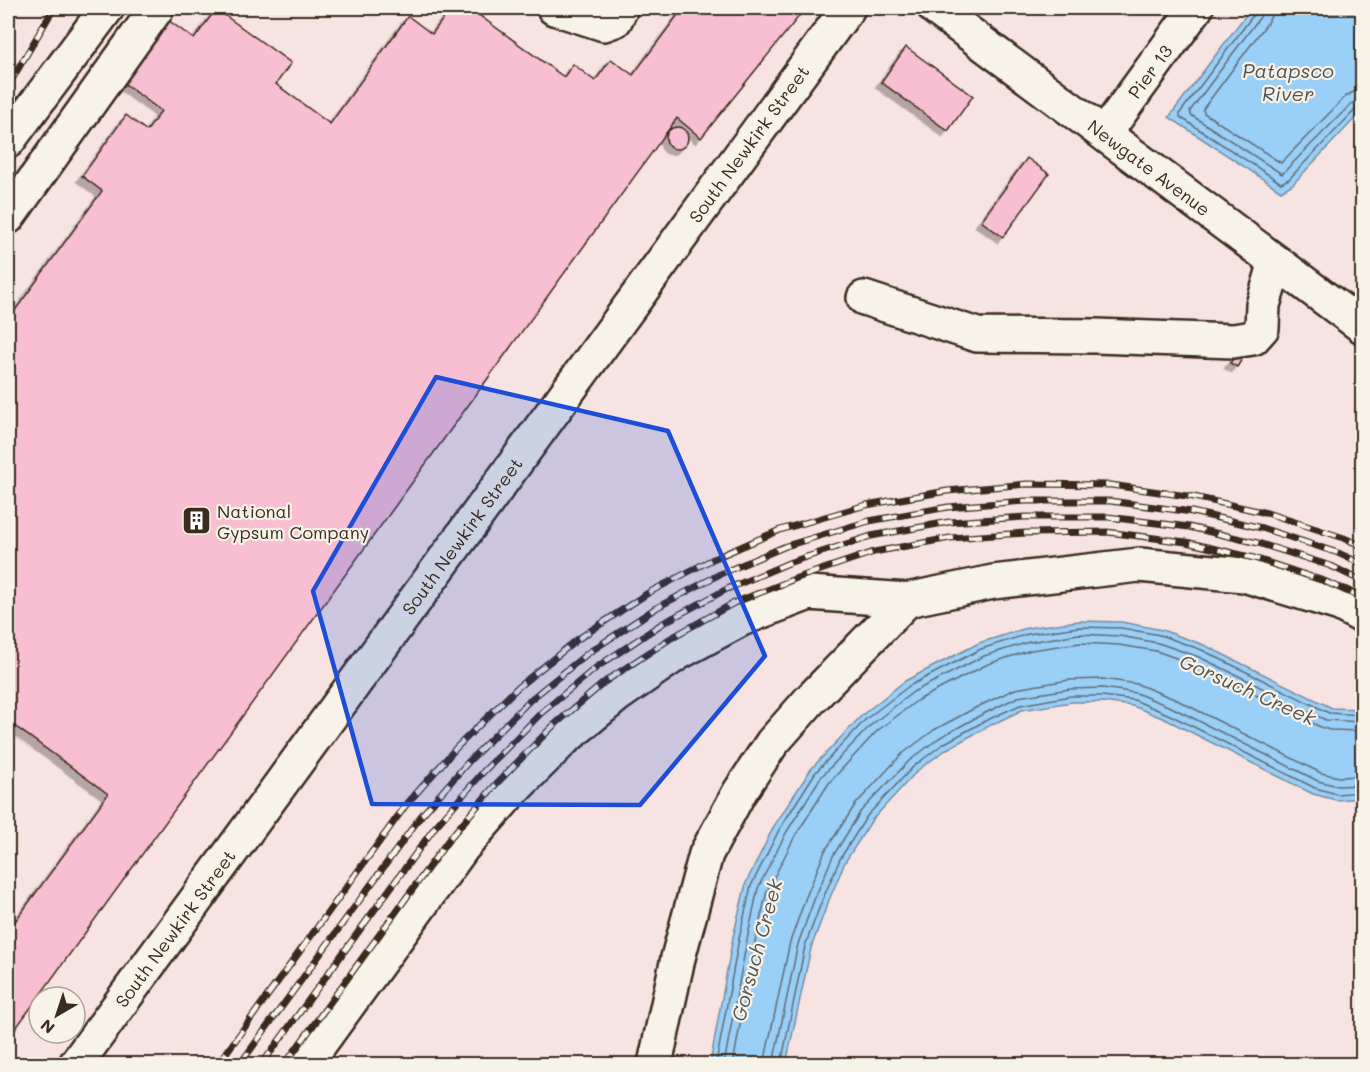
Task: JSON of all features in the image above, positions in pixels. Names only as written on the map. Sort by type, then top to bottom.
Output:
[{"type":"street","points":[[12,136],[107,8]]},
{"type":"street","points":[[8,217],[157,8]]},
{"type":"street","points":[[554,8],[604,24],[615,20],[621,8]]},
{"type":"street","name":"South Newkirk Street","points":[[76,1065],[848,8]]},
{"type":"street","name":"Newgate Avenue","points":[[935,8],[1362,326]]},
{"type":"street","name":"Pier 13","points":[[1104,134],[1196,8]]},
{"type":"street","points":[[864,298],[977,335],[1233,341],[1253,338],[1262,328],[1263,305],[1276,261]]},
{"type":"street","points":[[305,1065],[462,848],[510,793],[564,739],[616,696],[678,653],[741,619],[808,593],[907,600],[993,582],[1139,565],[1244,575],[1340,604],[1362,616]]},
{"type":"street","points":[[655,1065],[678,958],[706,854],[733,803],[772,743],[810,700],[907,600]]},
{"type":"highlighted area","points":[[436,377],[668,431],[765,656],[640,805],[372,804],[313,591]]},
{"type":"shaded area","points":[[8,8],[1251,8],[1169,116],[1293,184],[1362,111],[1362,1064],[8,1064]]},
{"type":"water","name":"Patapsco River","points":[[1251,8],[1362,8],[1362,111],[1293,184],[1281,191],[1169,117]]},
{"type":"water","name":"Gorsuch Creek","points":[[1079,621],[1122,622],[1162,630],[1204,645],[1332,708],[1362,709],[1362,798],[1336,800],[1313,794],[1167,720],[1133,706],[1102,702],[1072,702],[1022,710],[947,749],[918,770],[872,820],[845,862],[811,948],[786,1064],[710,1064],[733,937],[746,883],[774,826],[811,769],[862,715],[905,681],[979,643],[1027,628]]},
{"type":"building","name":"National Gypsum Company","points":[[451,8],[469,8],[564,77],[573,64],[595,81],[611,59],[633,75],[683,8],[801,8],[804,10],[701,138],[677,118],[47,985],[27,985],[27,1013],[8,1039],[8,931],[108,794],[8,721],[8,320],[102,191],[82,176],[126,115],[147,131],[161,111],[122,82],[168,20],[194,39],[216,9],[291,63],[276,84],[330,124],[408,16],[432,34]]},
{"type":"building","points":[[906,47],[973,96],[948,131],[881,82]]},
{"type":"building","points":[[677,127],[687,134],[688,138],[681,148],[677,149],[667,142],[666,138],[673,128]]},
{"type":"building","points":[[1027,158],[1049,174],[1003,237],[981,221]]},
{"type":"building","points":[[1238,352],[1244,356],[1237,367],[1230,363]]},
{"type":"railway","points":[[8,86],[54,8]]},
{"type":"railway","points":[[218,1064],[406,805],[456,748],[518,687],[578,639],[648,593],[713,559],[780,530],[866,505],[947,491],[1027,484],[1111,485],[1194,497],[1267,513],[1362,546]]},
{"type":"railway","points":[[240,1064],[421,816],[470,760],[530,700],[588,653],[656,608],[720,574],[786,546],[869,521],[948,507],[1026,501],[1110,501],[1192,512],[1262,528],[1338,553],[1362,564]]},
{"type":"railway","points":[[262,1064],[435,827],[484,771],[541,713],[597,667],[663,623],[727,589],[791,562],[871,536],[949,522],[1026,517],[1108,517],[1189,527],[1258,543],[1331,566],[1362,581]]},
{"type":"railway","points":[[285,1064],[450,838],[497,783],[553,726],[606,681],[671,638],[734,603],[797,578],[874,552],[950,538],[1026,533],[1107,532],[1186,542],[1254,558],[1324,581],[1362,598]]},
{"type":"place","name":"National Gypsum Company","points":[[196,521]]}]
